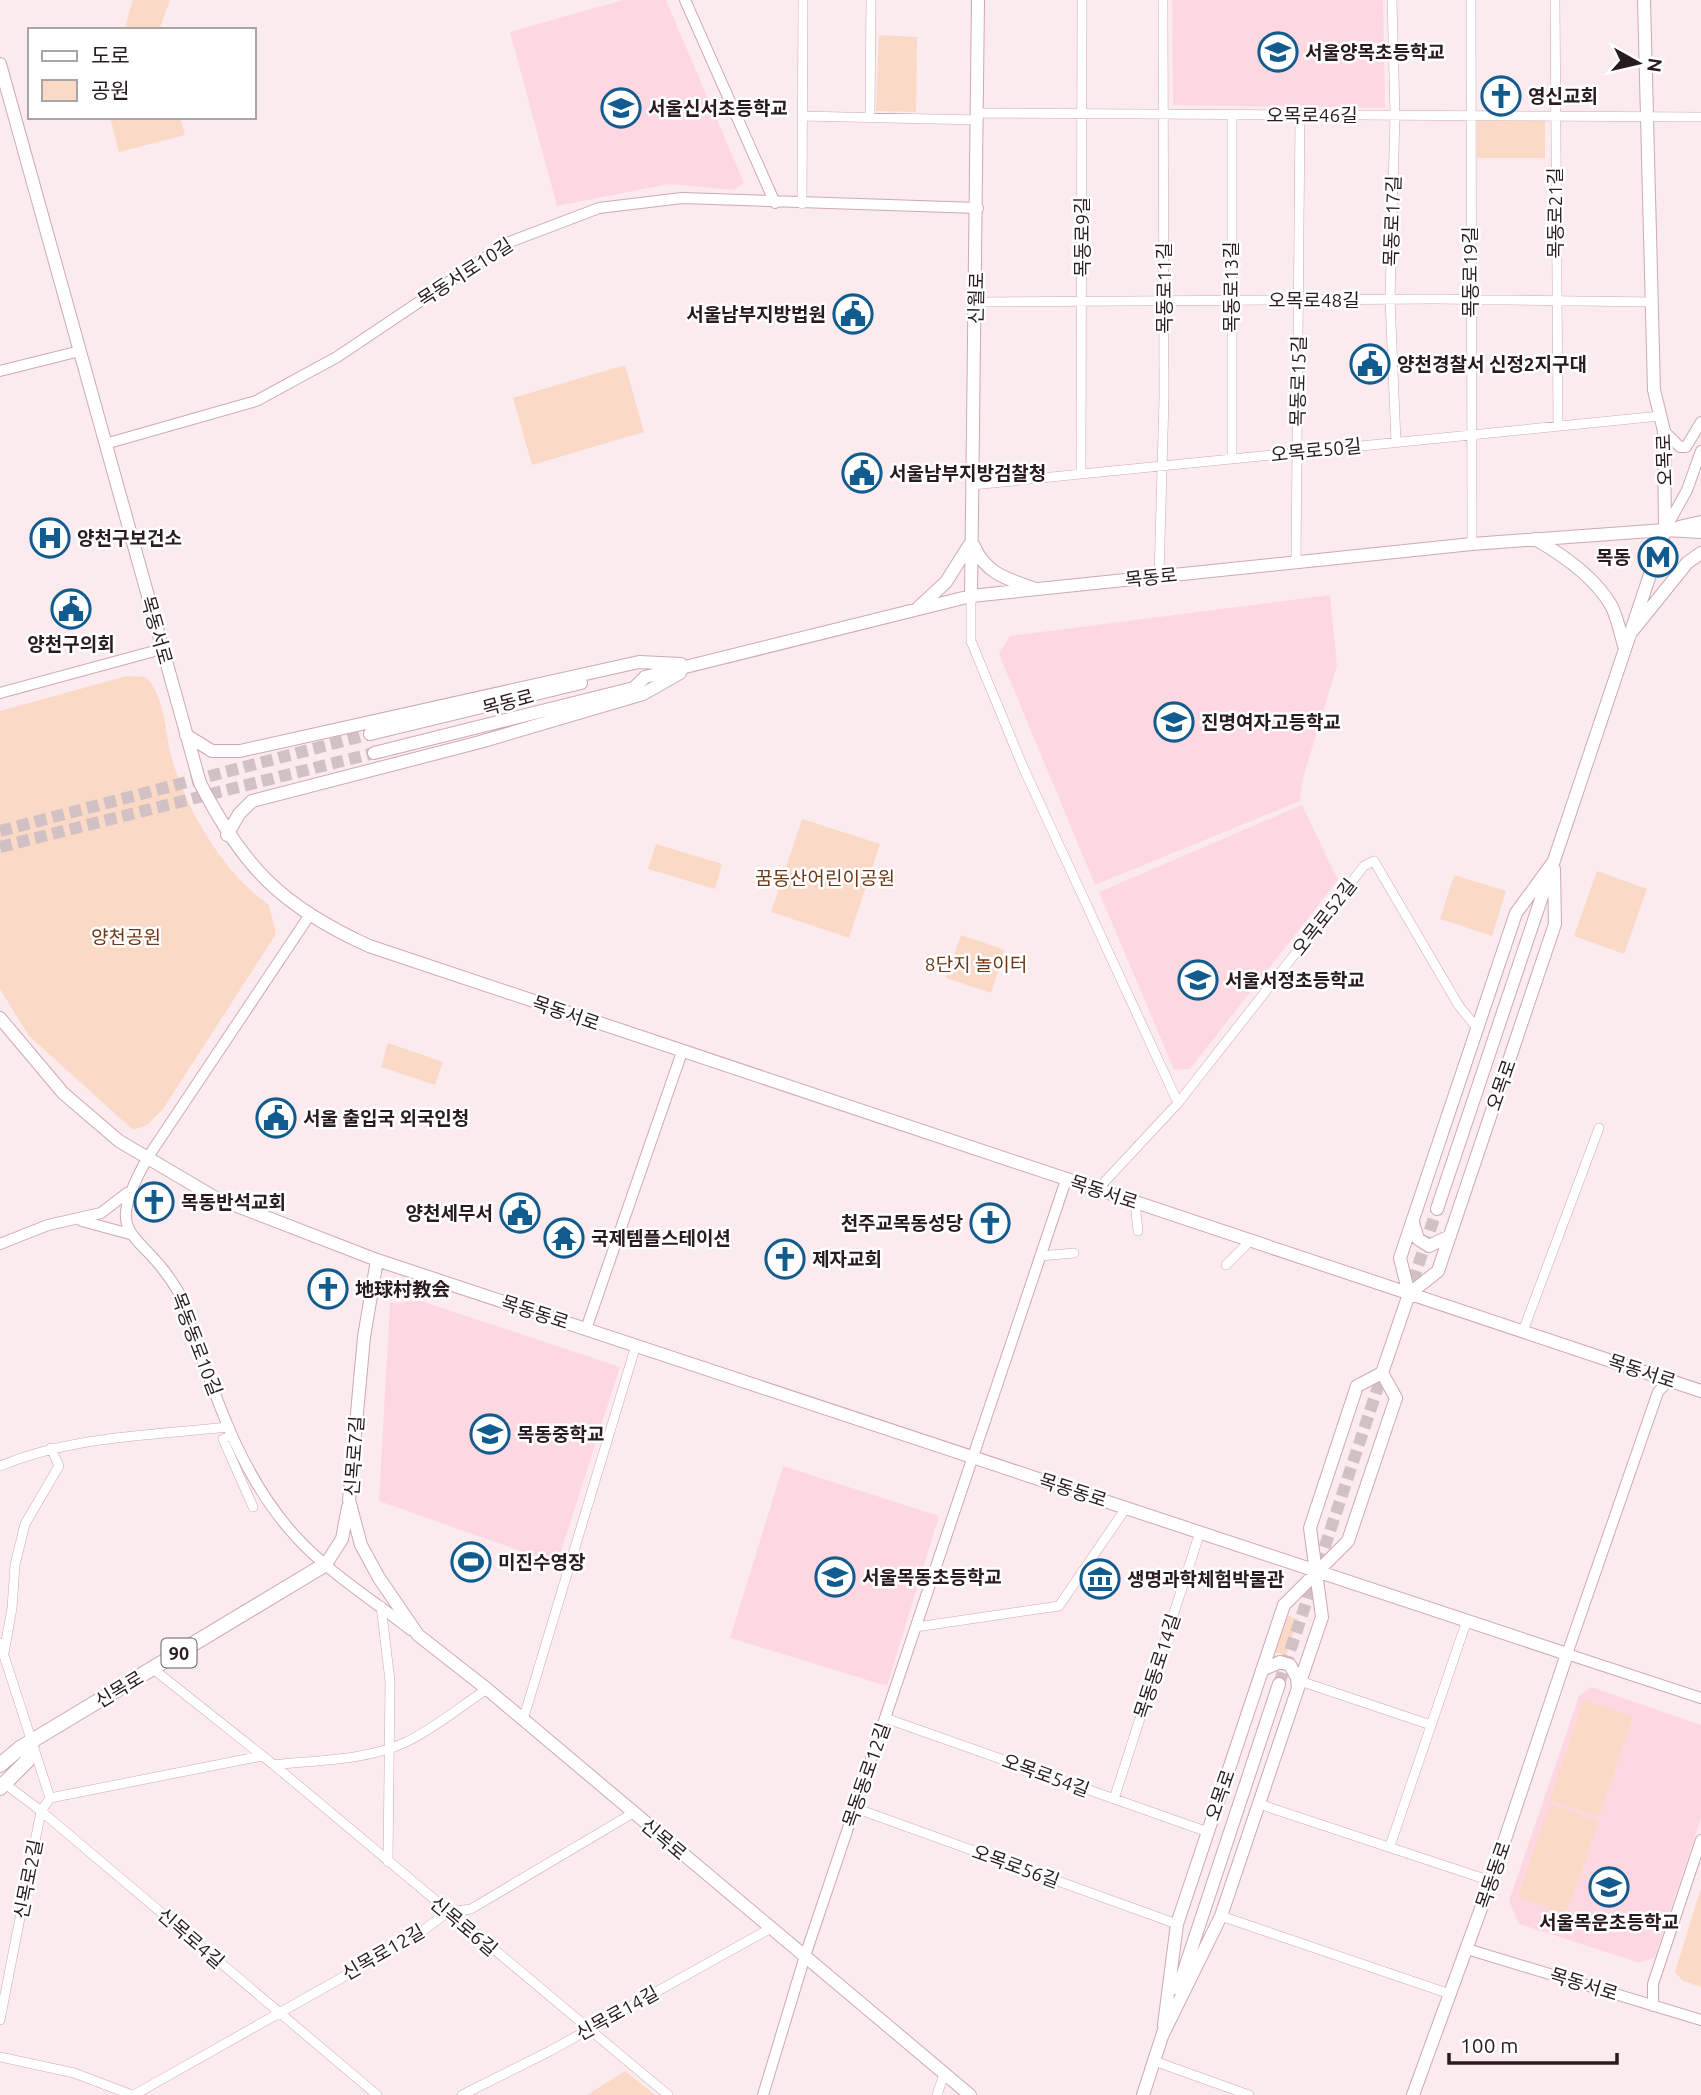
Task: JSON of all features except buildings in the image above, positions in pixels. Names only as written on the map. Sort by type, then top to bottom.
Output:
[{"type":"main road","name":"신월로","points":[[971,596],[978,208],[978,0]]},
{"type":"main road","name":"오목로","points":[[1437,1209],[1665,530],[1664,431],[1654,390],[1644,0]]},
{"type":"main road","name":"목동서로","points":[[0,64],[200,783],[227,835],[263,878],[309,916],[369,946],[1701,1391]]},
{"type":"main road","name":"목동로","points":[[1665,530],[1701,522]]},
{"type":"main road","name":"목동로","points":[[374,752],[634,688],[646,677],[971,596],[1472,544],[1665,530],[1701,532]]},
{"type":"main road","points":[[1534,539],[1557,552],[1598,590],[1612,607],[1625,649]]},
{"type":"main road","points":[[915,611],[946,582],[972,541],[986,567],[1007,579],[1037,589]]},
{"type":"main road","points":[[1631,633],[1651,612],[1687,563],[1701,553]]},
{"type":"main road","points":[[186,735],[212,751],[240,751],[639,662],[696,664]]},
{"type":"main road","points":[[227,835],[239,814],[252,801],[480,742],[643,694],[696,664]]},
{"type":"main road","name":"목동로","points":[[370,734],[629,671],[646,677]]},
{"type":"main road","name":"오목로","points":[[1554,861],[1555,923],[1450,1237],[1438,1271],[1409,1294],[1400,1258],[1413,1219],[1516,913],[1554,861]]},
{"type":"main road","name":"목동동로","points":[[0,1018],[63,1093],[119,1142],[214,1197],[377,1260],[1567,1654],[1491,1881],[1413,2095]]},
{"type":"main road","points":[[1413,1219],[1414,1231],[1422,1242],[1437,1244],[1450,1237]]},
{"type":"main road","name":"신목로7길","points":[[377,1260],[365,1337],[349,1500],[361,1545],[379,1578],[418,1635]]},
{"type":"main road","points":[[1382,1373],[1409,1294]]},
{"type":"main road","name":"오목로","points":[[1162,2036],[1177,1924],[1284,1605],[1317,1570],[1348,1541],[1396,1398],[1382,1373],[1357,1385],[1310,1528],[1317,1570],[1322,1617],[1221,1916],[1162,2036]]},
{"type":"main road","points":[[326,1564],[342,1539],[349,1500]]},
{"type":"main road","name":"신목로","points":[[0,1765],[20,1748],[326,1564]]},
{"type":"main road","name":"신목로","points":[[418,1635],[487,1689],[970,2095]]},
{"type":"main road","points":[[1262,1670],[1280,1662],[1290,1665],[1299,1685]]},
{"type":"main road","name":"오목로","points":[[1143,2095],[1279,1684]]},
{"type":"main road","name":"신목로","points":[[2,1785],[27,1761],[32,1743]]},
{"type":"street","points":[[685,0],[775,203]]},
{"type":"street","points":[[802,204],[803,0]]},
{"type":"street","points":[[870,116],[872,0]]},
{"type":"street","name":"목동로9길","points":[[1081,474],[1082,0]]},
{"type":"street","name":"목동로11길","points":[[1159,576],[1163,466],[1163,0]]},
{"type":"street","name":"목동로17길","points":[[1392,0],[1395,115],[1390,299],[1396,442]]},
{"type":"street","name":"목동로19길","points":[[1471,0],[1472,544]]},
{"type":"street","name":"목동로21길","points":[[1555,0],[1558,426]]},
{"type":"street","name":"오목로46길","points":[[802,116],[1082,114],[1701,117]]},
{"type":"street","name":"목동로13길","points":[[1232,115],[1232,458]]},
{"type":"street","name":"목동로15길","points":[[1296,562],[1300,115]]},
{"type":"street","name":"목동서로10길","points":[[105,444],[256,401],[337,357],[507,243],[599,208],[682,198],[978,208]]},
{"type":"street","name":"오목로48길","points":[[976,302],[1390,299],[1652,302]]},
{"type":"street","points":[[0,371],[79,351]]},
{"type":"street","name":"오목로50길","points":[[972,485],[1660,416]]},
{"type":"street","points":[[1664,431],[1680,447],[1686,446],[1701,422]]},
{"type":"street","points":[[1665,530],[1686,490],[1701,451]]},
{"type":"street","points":[[971,596],[971,641],[1023,767],[1178,1103]]},
{"type":"street","points":[[0,693],[162,649]]},
{"type":"street","name":"오목로52길","points":[[1097,1190],[1178,1103],[1364,866],[1374,862],[1458,1006],[1477,1028]]},
{"type":"street","points":[[130,1234],[123,1216],[127,1194],[148,1157],[309,916]]},
{"type":"street","points":[[586,1329],[682,1052]]},
{"type":"street","points":[[1523,1331],[1599,1129]]},
{"type":"street","name":"목동동로12길","points":[[763,2095],[805,1956],[1066,1180]]},
{"type":"street","points":[[0,1244],[48,1225],[80,1220],[101,1213],[127,1194]]},
{"type":"street","points":[[1135,1203],[1138,1231]]},
{"type":"street","points":[[80,1220],[130,1234]]},
{"type":"street","name":"목동동로10길","points":[[130,1234],[167,1272],[179,1293],[230,1431],[266,1500],[297,1538],[326,1564]]},
{"type":"street","points":[[1226,1265],[1250,1241]]},
{"type":"street","points":[[1040,1256],[1074,1253]]},
{"type":"street","points":[[523,1720],[636,1345]]},
{"type":"street","points":[[1567,1654],[1658,1392],[1669,1380]]},
{"type":"street","points":[[0,1466],[51,1448],[230,1431]]},
{"type":"street","points":[[230,1431],[223,1438],[242,1492],[253,1507]]},
{"type":"street","points":[[4,1654],[12,1608],[15,1565],[25,1524],[59,1466],[51,1448]]},
{"type":"street","name":"목동동로","points":[[916,1627],[1059,1606],[1126,1508]]},
{"type":"street","name":"목동동로14길","points":[[1114,1799],[1200,1532]]},
{"type":"street","name":"신목로","points":[[326,1564],[418,1635]]},
{"type":"street","points":[[381,1606],[390,1681],[388,1861]]},
{"type":"street","points":[[1390,1846],[1467,1620]]},
{"type":"street","points":[[0,1643],[50,1798],[262,1756]]},
{"type":"street","name":"목동동로","points":[[1567,1654],[1701,1698]]},
{"type":"street","name":"신목로6길","points":[[152,1668],[274,1765],[668,2095]]},
{"type":"street","points":[[1299,1685],[1431,1725]]},
{"type":"street","points":[[274,1765],[369,1754],[391,1748],[407,1741],[487,1689]]},
{"type":"street","name":"오목로54길","points":[[885,1718],[1208,1832]]},
{"type":"street","name":"신목로4길","points":[[2,1785],[41,1811],[377,2095]]},
{"type":"street","name":"신목로2길","points":[[0,2020],[41,1811],[50,1798]]},
{"type":"street","name":"오목로","points":[[1259,1804],[1491,1881]]},
{"type":"street","name":"오목로56길","points":[[855,1808],[1177,1924]]},
{"type":"street","name":"신목로12길","points":[[133,2095],[414,1937],[448,1912],[471,1909],[633,1813]]},
{"type":"street","points":[[1653,2006],[1653,1984],[1701,1840]]},
{"type":"street","points":[[1221,1916],[1450,1994]]},
{"type":"street","name":"신목로14길","points":[[462,2095],[771,1928]]},
{"type":"street","name":"목동서로","points":[[1467,1949],[1701,2020]]},
{"type":"street","points":[[0,2057],[74,2073],[133,2095]]},
{"type":"street","points":[[1154,2061],[1249,2095]]},
{"type":"street","points":[[937,2095],[944,2074]]},
{"type":"shaded area","name":"서울신서초등학교","points":[[623,0],[666,0],[744,183],[734,190],[669,184],[557,206],[510,32]]},
{"type":"shaded area","name":"서울양목초등학교","points":[[1172,0],[1383,0],[1385,108],[1173,105]]},
{"type":"shaded area","name":"진명여자고등학교","points":[[1330,595],[1337,666],[1303,778],[1300,801],[1095,885],[999,654],[1010,636]]},
{"type":"shaded area","name":"서울서정초등학교","points":[[1302,805],[1338,880],[1190,1069],[1174,1070],[1099,892]]},
{"type":"shaded area","name":"목동중학교","points":[[421,1301],[620,1367],[557,1564],[379,1501],[390,1303]]},
{"type":"shaded area","name":"서울목동초등학교","points":[[783,1466],[939,1516],[887,1686],[730,1638]]},
{"type":"shaded area","points":[[1591,1687],[1701,1725],[1701,1818],[1655,1957],[1640,1963],[1519,1924],[1509,1901],[1579,1696]]},
{"type":"green space","points":[[133,0],[170,0],[160,28],[125,28]]},
{"type":"green space","points":[[879,35],[917,37],[916,112],[876,111]]},
{"type":"green space","points":[[111,119],[181,119],[185,135],[119,152]]},
{"type":"green space","points":[[1477,121],[1545,121],[1545,158],[1477,158]]},
{"type":"green space","points":[[625,365],[644,432],[532,465],[513,398]]},
{"type":"green space","name":"양천공원","points":[[127,676],[146,677],[153,686],[161,705],[172,759],[187,800],[222,859],[269,905],[276,934],[163,1109],[147,1125],[133,1130],[29,1036],[0,989],[0,711]]},
{"type":"green space","name":"꿈동산어린이공원","points":[[802,819],[880,844],[849,938],[771,912]]},
{"type":"green space","points":[[656,844],[722,864],[715,889],[648,869]]},
{"type":"green space","points":[[1597,871],[1647,889],[1624,954],[1574,936]]},
{"type":"green space","points":[[1454,875],[1506,891],[1492,936],[1440,919]]},
{"type":"green space","name":"8단지 놀이터","points":[[961,935],[1005,950],[991,993],[946,978]]},
{"type":"green space","points":[[388,1043],[443,1062],[435,1085],[381,1067]]},
{"type":"green space","points":[[1283,1614],[1298,1619],[1286,1655],[1274,1652]]},
{"type":"green space","points":[[1583,1700],[1633,1717],[1599,1817],[1550,1800]]},
{"type":"green space","points":[[1550,1804],[1599,1821],[1566,1914],[1518,1897]]},
{"type":"green space","points":[[1701,1888],[1701,1987],[1683,1981],[1675,1972]]},
{"type":"green space","points":[[625,2071],[655,2095],[587,2095]]},
{"type":"tunnel","points":[[0,831],[370,734]]},
{"type":"tunnel","points":[[0,847],[374,753]]},
{"type":"tunnel","points":[[1407,1299],[1437,1209]]},
{"type":"tunnel","points":[[1279,1684],[1385,1366]]},
{"type":"place","name":"서울양목초등학교","points":[[1278,52]]},
{"type":"place","name":"영신교회","points":[[1501,96]]},
{"type":"place","name":"서울신서초등학교","points":[[621,108]]},
{"type":"place","name":"서울남부지방법원","points":[[853,314]]},
{"type":"place","name":"양천경찰서 신정2지구대","points":[[1370,364]]},
{"type":"place","name":"서울남부지방검찰청","points":[[862,473]]},
{"type":"place","name":"양천구보건소","points":[[50,538]]},
{"type":"place","name":"목동","points":[[1658,557]]},
{"type":"place","name":"양천구의회","points":[[71,609]]},
{"type":"place","name":"진명여자고등학교","points":[[1174,722]]},
{"type":"place","name":"서울서정초등학교","points":[[1198,980]]},
{"type":"place","name":"서울 출입국 외국인청","points":[[276,1118]]},
{"type":"place","name":"목동반석교회","points":[[154,1202]]},
{"type":"place","name":"양천세무서","points":[[520,1213]]},
{"type":"place","name":"천주교목동성당","points":[[990,1223]]},
{"type":"place","name":"국제템플스테이션","points":[[564,1238]]},
{"type":"place","name":"제자교회","points":[[785,1259]]},
{"type":"place","name":"地球村教会","points":[[328,1289]]},
{"type":"place","name":"목동중학교","points":[[490,1434]]},
{"type":"place","name":"미진수영장","points":[[471,1562]]},
{"type":"place","name":"서울목동초등학교","points":[[835,1577]]},
{"type":"place","name":"생명과학체험박물관","points":[[1100,1579]]},
{"type":"place","name":"서울목운초등학교","points":[[1609,1887]]}]
